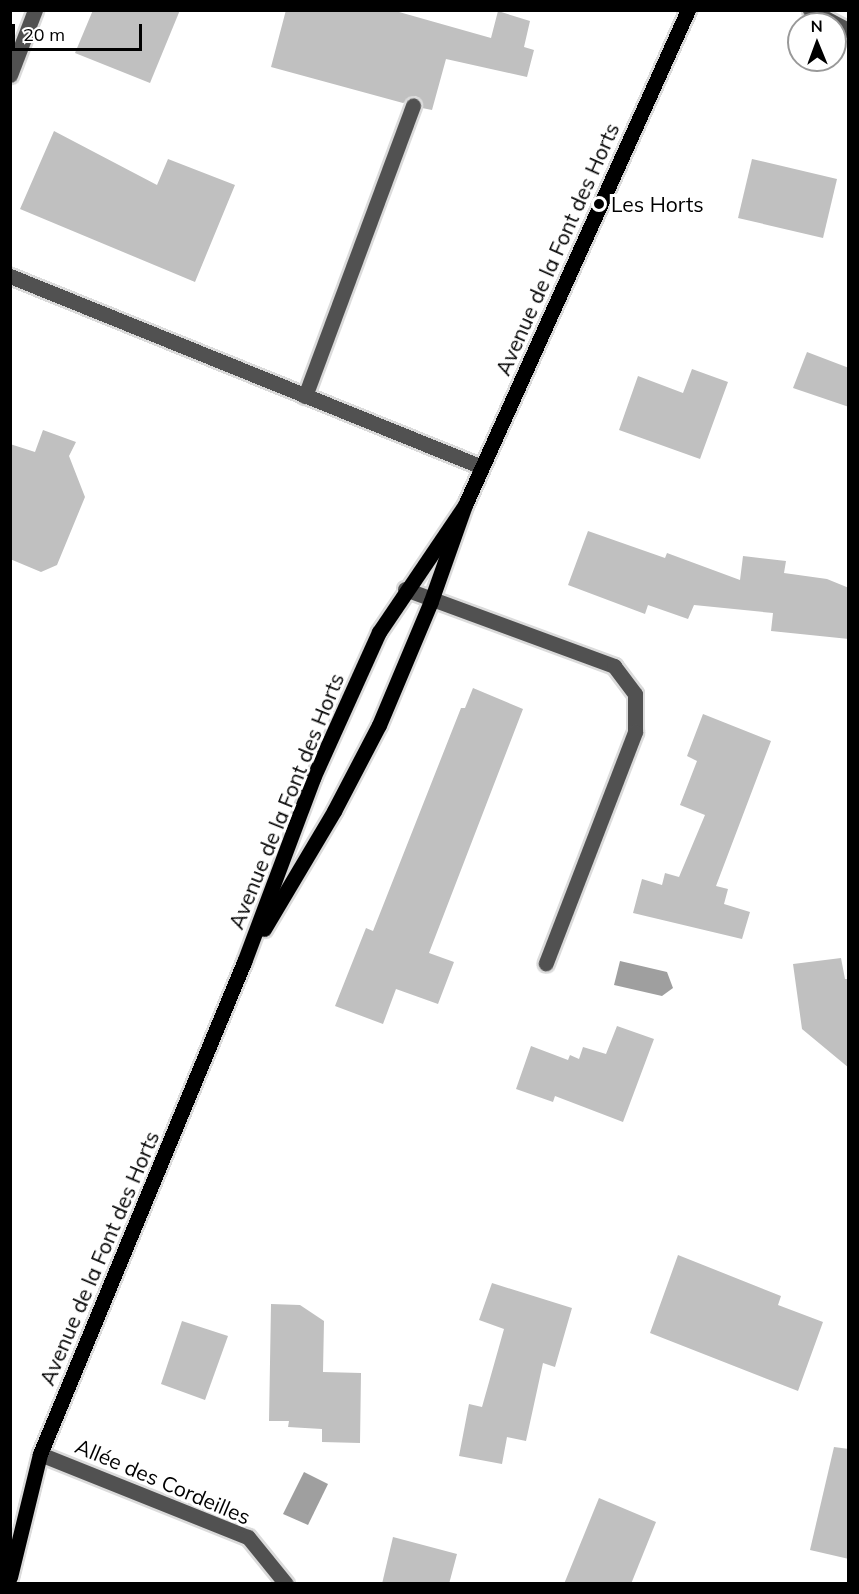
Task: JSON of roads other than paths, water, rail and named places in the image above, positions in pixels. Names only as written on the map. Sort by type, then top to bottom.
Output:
[{"type":"main road","name":"Avenue de la Font des Horts","points":[[244,962],[334,811],[379,725],[431,601],[465,505],[688,10]]},
{"type":"main road","name":"Avenue de la Font des Horts","points":[[10,1577],[40,1454],[244,962],[317,768],[379,632],[405,589],[465,505]]},
{"type":"street","points":[[10,75],[35,10]]},
{"type":"street","points":[[810,10],[849,30]]},
{"type":"street","points":[[305,396],[413,105]]},
{"type":"street","points":[[10,276],[482,467]]},
{"type":"street","points":[[405,589],[431,601],[614,666],[634,694],[635,732],[546,963]]},
{"type":"street","name":"Allée des Cordeilles","points":[[40,1454],[248,1537],[286,1584]]},
{"type":"place","name":"Les Horts","points":[[599,204]]}]
